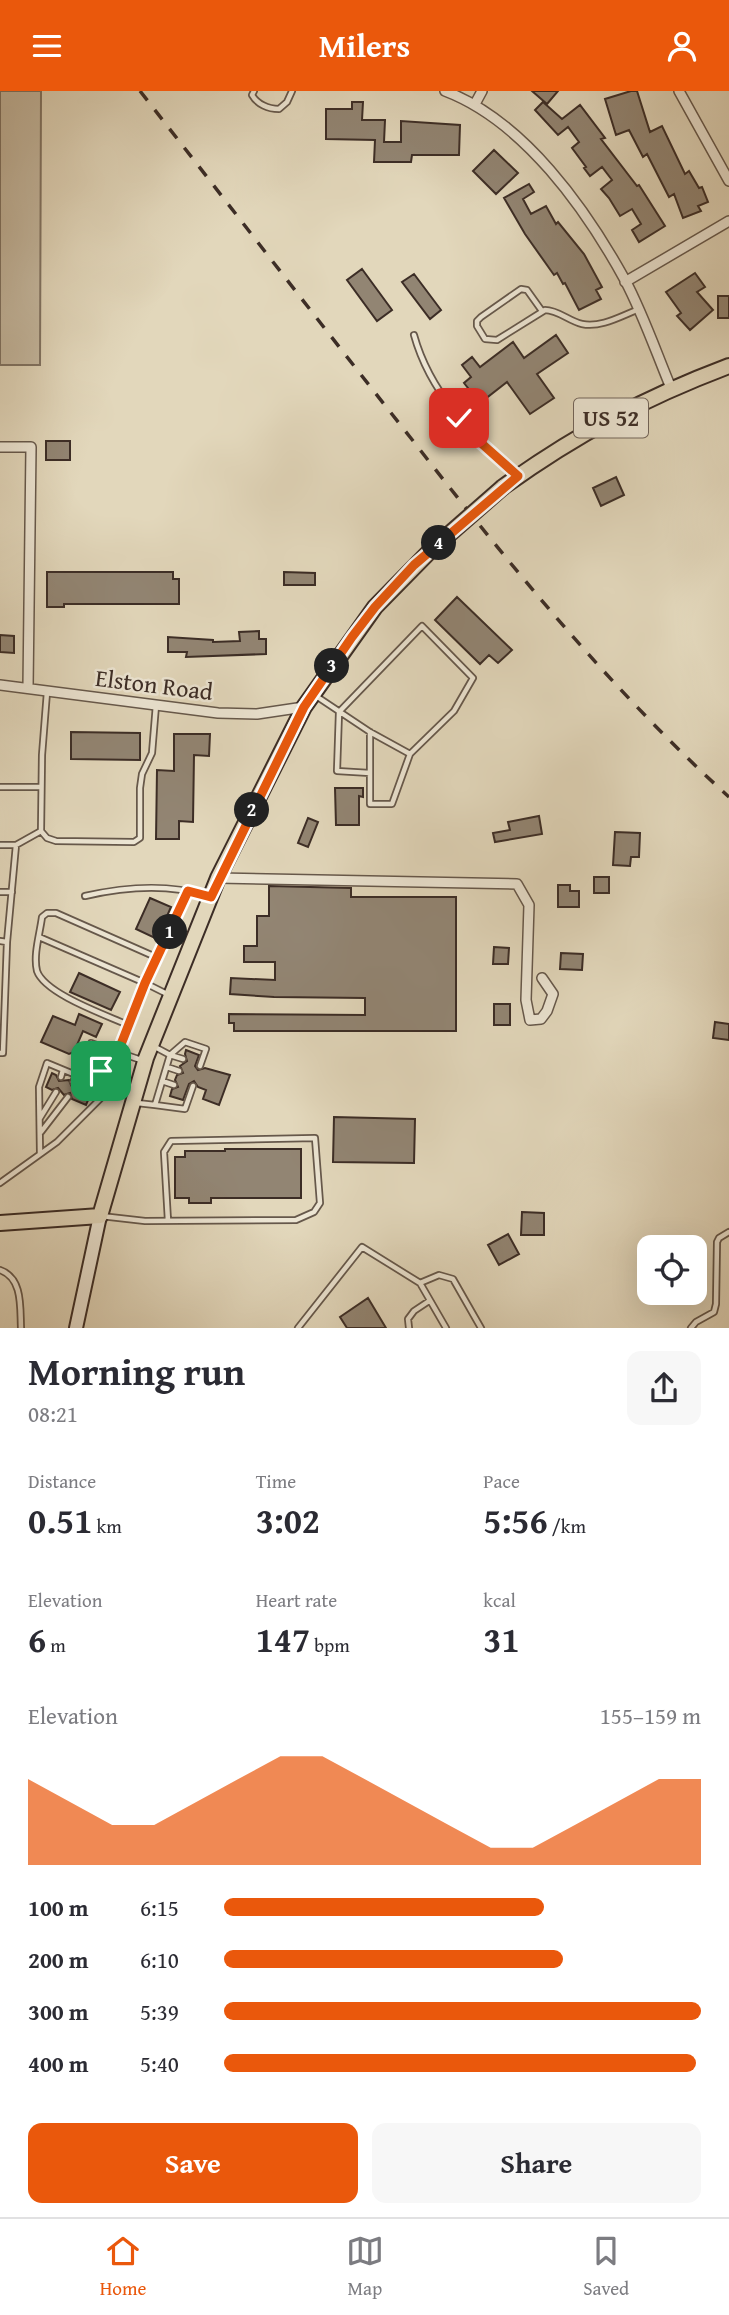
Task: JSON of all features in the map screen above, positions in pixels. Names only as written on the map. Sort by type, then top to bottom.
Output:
[{"type":"main road","name":"US 52","points":[[100,1216],[145,1062],[218,878],[304,707],[375,607],[430,551],[518,476],[587,431],[671,388],[729,366]]},
{"type":"main road","points":[[0,1223],[100,1216]]},
{"type":"street","points":[[445,91],[475,104],[509,129],[536,154],[592,226],[625,282],[671,388]]},
{"type":"street","points":[[475,104],[482,91]]},
{"type":"street","points":[[679,91],[729,181]]},
{"type":"street","points":[[625,282],[729,221]]},
{"type":"street","points":[[0,447],[31,447],[28,688]]},
{"type":"street","name":"Elston Road","points":[[0,685],[234,713],[257,714],[304,707]]},
{"type":"street","points":[[218,878],[517,884],[529,905],[526,1000],[530,1020],[541,1019],[553,994],[542,978]]},
{"type":"street","points":[[76,1328],[100,1216]]},
{"type":"lane","points":[[254,91],[252,95],[256,101],[272,109],[279,109],[287,102],[292,91]]},
{"type":"lane","points":[[542,311],[527,290],[521,289],[481,317],[477,326],[485,339],[497,340],[542,311],[552,310],[582,324],[596,325],[638,309]]},
{"type":"lane","points":[[414,335],[426,371],[459,418],[481,443],[518,476]]},
{"type":"lane","points":[[370,732],[370,773],[370,804],[392,804],[410,754],[454,711],[473,678],[422,626],[339,712],[337,771],[370,773]]},
{"type":"lane","points":[[47,691],[41,831],[47,838],[56,841],[134,842],[140,838],[140,788],[142,774],[152,753],[156,705]]},
{"type":"lane","points":[[313,694],[370,732],[410,754]]},
{"type":"lane","points":[[0,787],[41,787]]},
{"type":"lane","points":[[0,845],[16,845],[41,831]]},
{"type":"lane","points":[[0,1053],[4,1053],[7,941],[16,845]]},
{"type":"lane","points":[[85,896],[133,888],[161,887],[211,897]]},
{"type":"lane","points":[[0,1183],[57,1142],[100,1099],[145,983],[188,891]]},
{"type":"lane","points":[[0,892],[12,892]]},
{"type":"lane","points":[[128,1025],[43,983],[37,970],[42,917],[47,913],[56,913],[158,957]]},
{"type":"lane","points":[[39,937],[170,995]]},
{"type":"lane","points":[[0,941],[7,941]]},
{"type":"lane","points":[[155,1105],[170,1055],[185,1042],[206,1049],[199,1065]]},
{"type":"lane","points":[[73,1082],[79,1076],[91,1043],[145,1062]]},
{"type":"lane","points":[[151,1045],[183,1059]]},
{"type":"lane","points":[[40,1154],[39,1087],[47,1063],[79,1076]]},
{"type":"lane","points":[[167,1067],[179,1071]]},
{"type":"lane","points":[[61,1077],[64,1070]]},
{"type":"lane","points":[[101,1071],[109,1075]]},
{"type":"lane","points":[[162,1081],[174,1085]]},
{"type":"lane","points":[[95,1083],[104,1087]]},
{"type":"lane","points":[[132,1103],[185,1109],[191,1089]]},
{"type":"lane","points":[[40,1118],[56,1091]]},
{"type":"lane","points":[[40,1134],[68,1097]]},
{"type":"lane","points":[[100,1216],[145,1221],[168,1221],[296,1220],[314,1212],[320,1203],[315,1138],[172,1141],[164,1152],[168,1221]]},
{"type":"lane","points":[[691,1328],[714,1312],[717,1242],[729,1232]]},
{"type":"lane","points":[[298,1328],[362,1247],[420,1283],[446,1328]]},
{"type":"lane","points":[[0,1270],[9,1273],[19,1289],[21,1328]]},
{"type":"lane","points":[[420,1283],[439,1275],[453,1279],[481,1328]]},
{"type":"lane","points":[[409,1328],[408,1319],[414,1311],[429,1301]]},
{"type":"shaded area","points":[[0,91],[41,91],[40,365],[0,365]]},
{"type":"building","points":[[532,91],[558,91],[547,104]]},
{"type":"building","points":[[637,91],[650,132],[662,126],[685,174],[689,171],[699,188],[702,187],[708,202],[698,206],[701,211],[683,218],[674,194],[669,197],[647,154],[643,157],[629,130],[616,135],[605,99]]},
{"type":"building","points":[[352,102],[363,102],[362,120],[385,120],[384,142],[401,142],[401,121],[460,125],[459,155],[412,155],[411,162],[374,162],[375,140],[326,139],[326,109],[352,109]]},
{"type":"building","points":[[543,102],[562,119],[580,105],[605,138],[601,139],[637,186],[639,185],[665,226],[639,242],[632,230],[641,224],[632,209],[620,216],[601,189],[612,180],[602,167],[590,176],[572,148],[579,142],[568,127],[558,135],[535,110]]},
{"type":"building","points":[[494,150],[518,173],[496,194],[473,171]]},
{"type":"building","points":[[529,184],[534,192],[523,199],[531,214],[546,206],[556,224],[558,222],[584,254],[602,287],[596,290],[601,299],[579,310],[565,283],[563,284],[557,273],[554,275],[525,234],[504,198]]},
{"type":"building","points":[[362,269],[392,310],[377,321],[347,280]]},
{"type":"building","points":[[695,273],[705,287],[697,292],[713,310],[690,330],[677,316],[681,313],[666,292]]},
{"type":"building","points":[[414,274],[441,310],[430,319],[402,282]]},
{"type":"building","points":[[718,296],[729,296],[729,318],[718,318]]},
{"type":"building","points":[[556,335],[568,353],[537,374],[554,398],[530,414],[507,382],[480,403],[464,383],[471,377],[462,365],[472,357],[480,367],[513,342],[524,358]]},
{"type":"building","points":[[46,441],[70,441],[70,460],[46,460]]},
{"type":"building","points":[[616,477],[624,495],[601,506],[593,488]]},
{"type":"building","points":[[47,572],[173,572],[173,579],[179,579],[179,604],[64,604],[64,607],[47,607]]},
{"type":"building","points":[[284,572],[315,573],[315,585],[284,585]]},
{"type":"building","points":[[457,597],[512,650],[498,663],[489,655],[480,664],[435,620]]},
{"type":"building","points":[[259,631],[259,639],[266,639],[266,654],[186,657],[187,652],[168,652],[168,637],[213,642],[240,641],[239,632]]},
{"type":"building","points":[[0,635],[14,636],[14,653],[0,652]]},
{"type":"building","points":[[71,732],[140,733],[140,760],[71,759]]},
{"type":"building","points":[[174,734],[210,734],[209,756],[194,755],[193,822],[179,821],[179,839],[156,839],[157,770],[174,771]]},
{"type":"building","points":[[335,788],[363,788],[363,797],[359,796],[359,825],[336,825]]},
{"type":"building","points":[[539,816],[542,834],[495,842],[493,833],[510,830],[508,822]]},
{"type":"building","points":[[308,818],[318,822],[308,847],[298,843]]},
{"type":"building","points":[[615,832],[640,833],[639,857],[631,857],[630,866],[613,865]]},
{"type":"building","points":[[594,877],[609,877],[609,893],[594,893]]},
{"type":"building","points":[[558,885],[570,885],[570,891],[579,891],[579,907],[558,907]]},
{"type":"building","points":[[269,886],[351,888],[351,897],[456,897],[456,1031],[234,1031],[234,1023],[229,1023],[229,1014],[365,1015],[365,998],[230,994],[231,978],[275,980],[275,962],[244,962],[244,946],[257,946],[257,916],[269,916]]},
{"type":"building","points":[[150,898],[171,907],[157,939],[136,929]]},
{"type":"building","points":[[494,947],[509,948],[508,964],[493,964]]},
{"type":"building","points":[[561,953],[583,954],[582,970],[560,969]]},
{"type":"building","points":[[79,973],[120,992],[111,1010],[70,992]]},
{"type":"building","points":[[494,1004],[510,1004],[510,1025],[494,1025]]},
{"type":"building","points":[[79,1014],[102,1024],[96,1037],[83,1031],[74,1052],[69,1054],[41,1042],[53,1016],[75,1025]]},
{"type":"building","points":[[715,1022],[729,1024],[729,1040],[713,1038]]},
{"type":"building","points":[[186,1050],[199,1055],[195,1066],[198,1070],[205,1068],[230,1075],[219,1105],[203,1099],[206,1090],[198,1087],[194,1081],[189,1084],[183,1100],[170,1096],[172,1089],[178,1087],[175,1080],[177,1075],[183,1073],[180,1066],[187,1061]]},
{"type":"building","points":[[91,1057],[104,1063],[86,1105],[72,1099],[70,1093],[64,1095],[58,1088],[52,1090],[46,1087],[52,1073],[59,1081],[69,1080],[72,1087],[85,1081],[87,1077],[84,1073]]},
{"type":"building","points":[[334,1117],[415,1119],[414,1163],[333,1162]]},
{"type":"building","points":[[301,1149],[301,1198],[211,1198],[211,1203],[189,1203],[189,1198],[175,1198],[175,1157],[185,1157],[185,1151]]},
{"type":"building","points":[[522,1212],[544,1213],[544,1235],[521,1235]]},
{"type":"building","points":[[508,1234],[519,1254],[499,1265],[488,1245]]},
{"type":"building","points":[[368,1298],[386,1328],[347,1328],[340,1317]]},
{"type":"railway","points":[[140,91],[447,485],[523,578],[643,713],[729,797]]},
{"type":"route","points":[[101,1071],[109,1075],[145,983],[188,891],[211,897],[304,707],[352,637],[375,607],[414,565],[518,476],[481,443],[459,418]]}]
